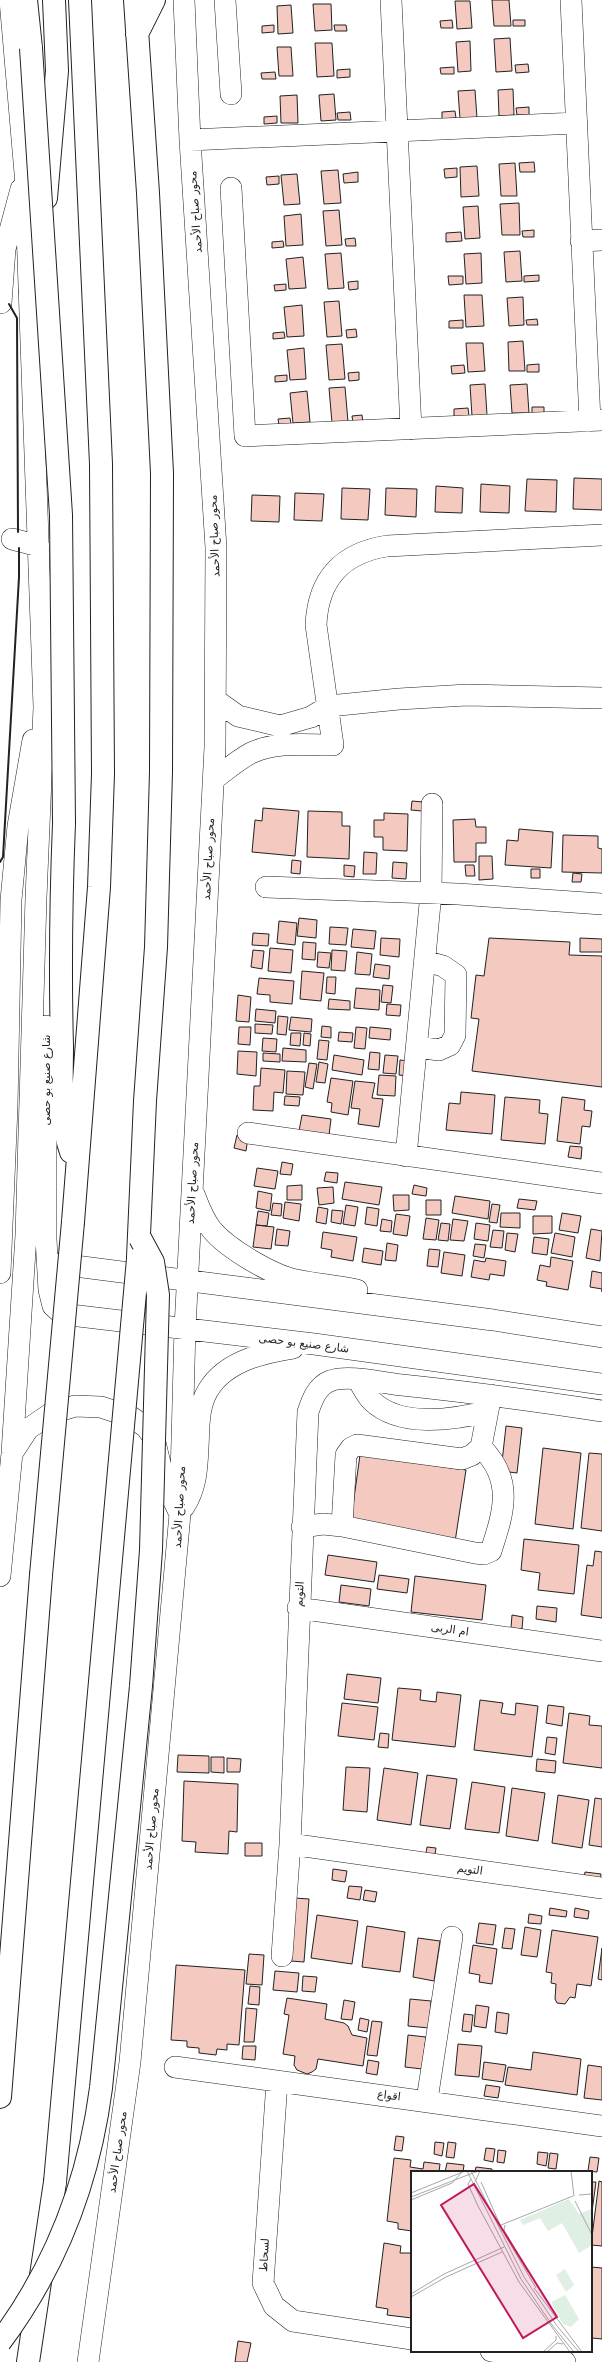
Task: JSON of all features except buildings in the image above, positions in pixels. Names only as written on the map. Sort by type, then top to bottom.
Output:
[{"type":"highway","points":[[26,0],[61,515],[64,671],[64,823],[60,932],[62,1082],[66,1137],[77,1168]]},
{"type":"highway","points":[[30,290],[39,264],[54,126],[57,71],[54,0]]},
{"type":"highway","points":[[0,2097],[41,1575],[73,1222],[99,887],[103,774],[101,464],[80,0]]},
{"type":"highway","points":[[28,2362],[55,2182],[140,1238],[145,1101],[156,946],[160,804],[162,473],[135,0]]},
{"type":"highway","points":[[137,34],[154,0]]},
{"type":"highway","points":[[0,2342],[15,2322],[35,2288],[71,2215],[96,2130],[141,1686],[151,1550],[158,1295],[152,1262],[140,1238]]},
{"type":"street","points":[[0,1576],[12,1454],[23,1270],[44,707],[25,173],[10,0]]},
{"type":"street","name":"محور صباح الأحمد","points":[[88,2362],[130,2062],[180,1514],[187,1281],[217,701],[216,548],[190,140],[184,0]]},
{"type":"street","points":[[225,0],[231,94]]},
{"type":"street","points":[[391,0],[411,429]]},
{"type":"street","points":[[231,188],[245,436],[596,420],[581,241],[571,0]]},
{"type":"street","points":[[190,140],[577,123]]},
{"type":"street","points":[[1,302],[5,249],[25,173]]},
{"type":"street","points":[[581,241],[602,240]]},
{"type":"street","points":[[5,249],[29,261]]},
{"type":"street","points":[[213,780],[242,759],[262,749],[284,744],[333,745],[329,706],[316,625],[317,609],[322,592],[330,577],[341,565],[355,555],[371,549],[387,546],[602,535]]},
{"type":"street","points":[[12,539],[39,546]]},
{"type":"street","points":[[217,701],[238,716],[280,726],[311,717],[329,706],[399,699],[467,695],[602,698]]},
{"type":"street","points":[[0,1273],[5,904],[30,747],[44,707]]},
{"type":"street","points":[[406,1156],[431,893],[432,804]]},
{"type":"street","points":[[266,886],[431,893],[602,904]]},
{"type":"street","name":"شارع صنيع بو حصى","points":[[36,898],[44,928],[47,959],[48,1263],[50,1299],[53,1306],[62,1314],[314,1344],[602,1384]]},
{"type":"street","points":[[417,1047],[440,1050],[450,1045],[456,1035],[456,975],[443,966],[425,961]]},
{"type":"street","points":[[248,1133],[602,1183]]},
{"type":"street","points":[[192,1188],[203,1217],[213,1231],[225,1243],[281,1275],[296,1280],[462,1306],[493,1320]]},
{"type":"street","points":[[23,1270],[35,1264],[48,1263],[493,1320],[602,1337]]},
{"type":"street","points":[[180,1514],[194,1489],[197,1476],[200,1417],[204,1397],[213,1384],[222,1374],[247,1359],[268,1352],[314,1344]]},
{"type":"street","points":[[358,1380],[490,1403],[602,1411]]},
{"type":"street","points":[[358,1380],[371,1400],[383,1409],[400,1416],[447,1420],[490,1403]]},
{"type":"street","name":"التويم","points":[[282,1956],[290,1844],[298,1608],[308,1412],[319,1389],[329,1381],[358,1380]]},
{"type":"street","points":[[342,1526],[346,1455],[351,1448],[357,1445],[462,1459],[472,1455],[481,1447],[490,1403]]},
{"type":"street","points":[[12,1454],[28,1429],[50,1414],[75,1406],[101,1407],[131,1417],[146,1427],[154,1438],[164,1480],[180,1514]]},
{"type":"street","points":[[302,1527],[323,1524],[342,1526],[475,1553],[484,1554],[491,1551],[502,1517],[503,1482],[499,1470],[492,1458],[481,1447]]},
{"type":"street","name":"ام الربى","points":[[298,1608],[602,1651]]},
{"type":"street","name":"التويم","points":[[290,1844],[602,1888]]},
{"type":"street","points":[[427,2100],[452,1937]]},
{"type":"street","name":"اقواع","points":[[175,2067],[277,2082],[427,2100],[602,2126]]},
{"type":"street","name":"لسحاط","points":[[277,2082],[263,2283],[274,2306],[293,2321],[411,2339]]},
{"type":"street","points":[[498,2352],[564,2362]]},
{"type":"wall","points":[[9,304],[17,318],[18,532]]},
{"type":"wall","points":[[0,862],[3,857],[19,577],[19,548]]}]
